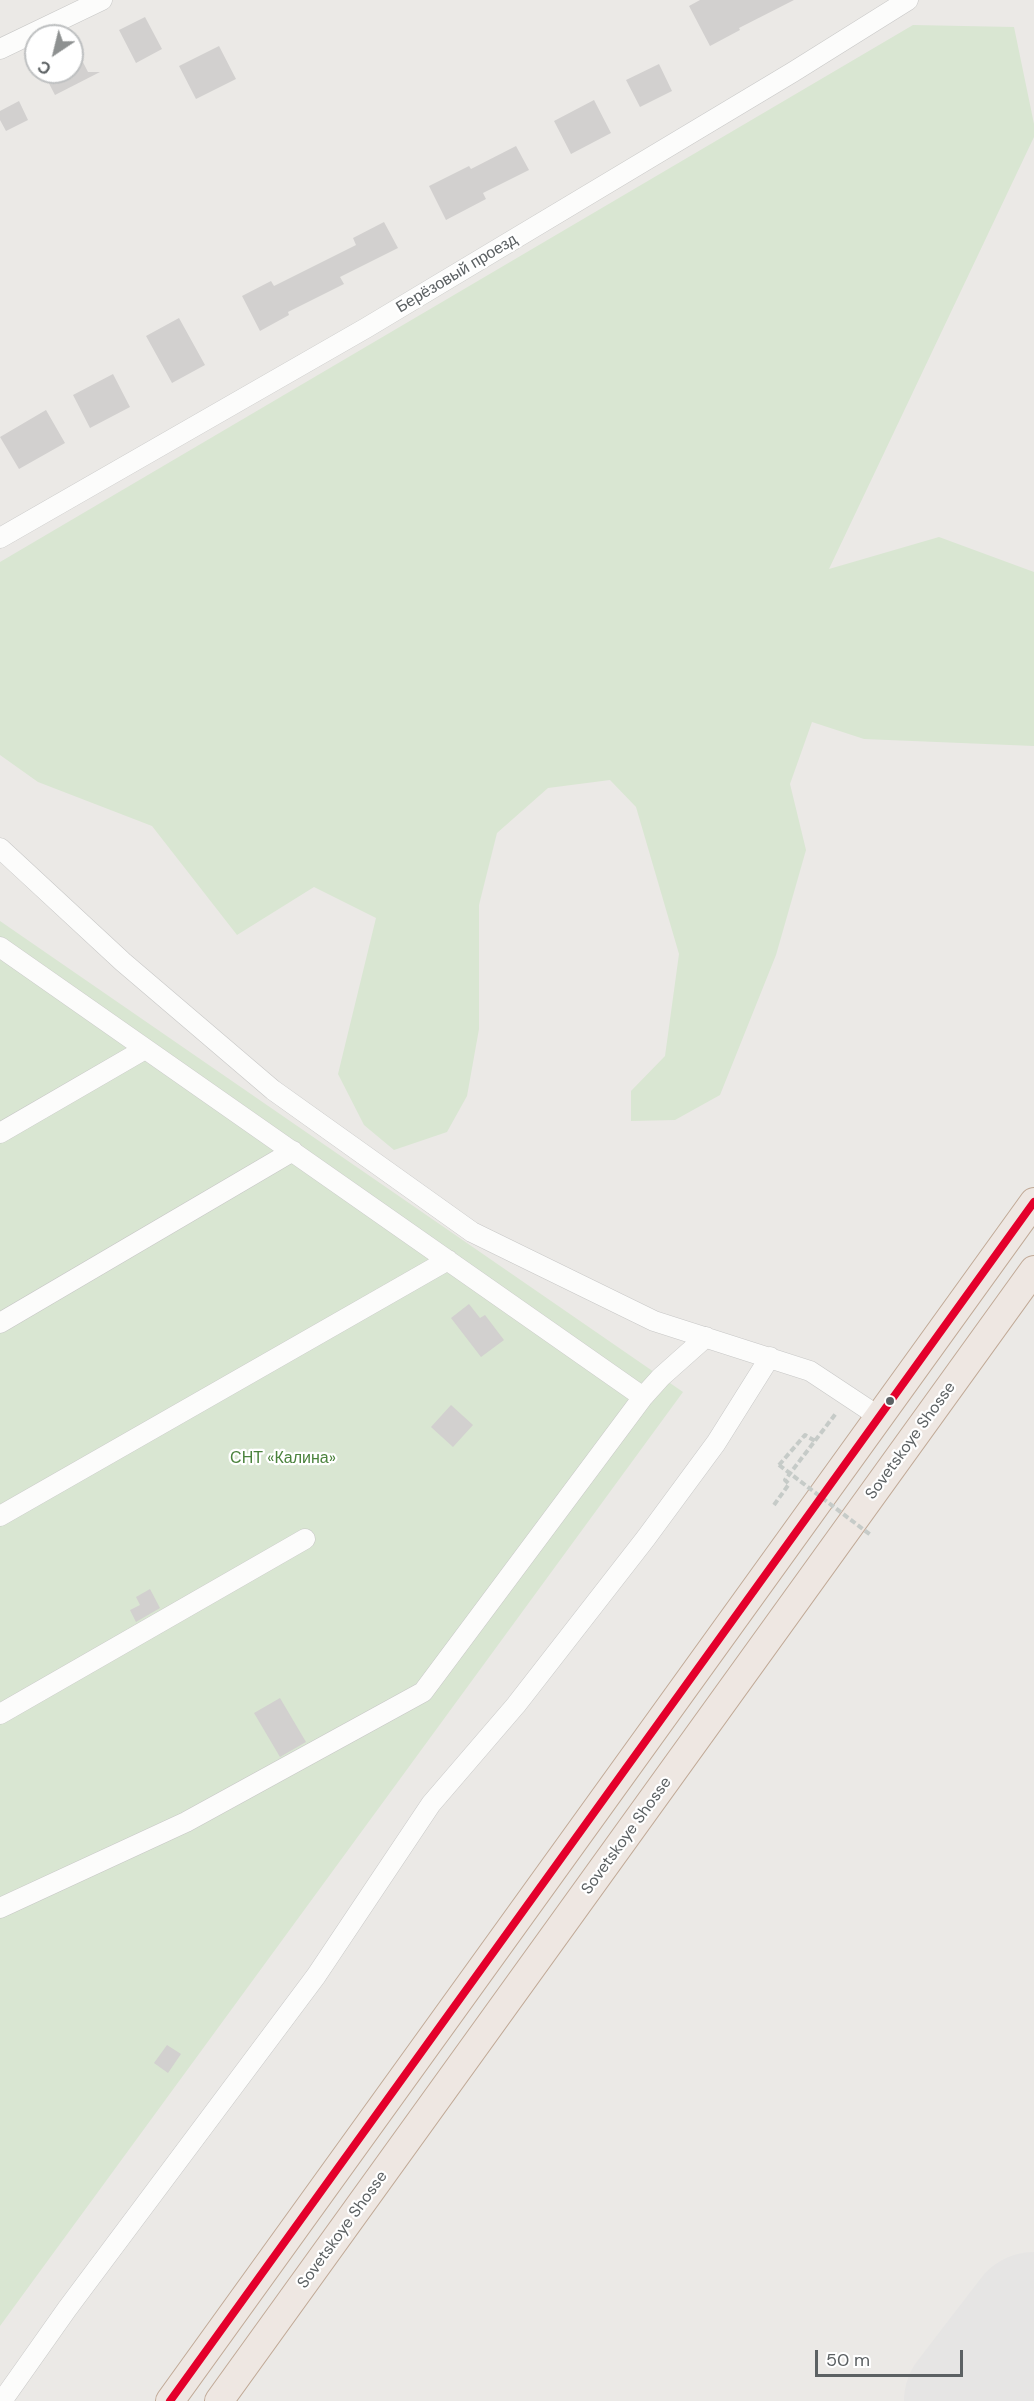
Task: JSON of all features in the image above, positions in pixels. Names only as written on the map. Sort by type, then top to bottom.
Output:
[{"type":"highway","points":[[170,2401],[878,1416],[1033,1205]]},
{"type":"highway","name":"Sovetskoye Shosse","points":[[219,2401],[1034,1270]]},
{"type":"street","points":[[3,41],[102,0]]},
{"type":"street","name":"Берёзовый проезд","points":[[0,538],[376,322],[793,72],[908,0]]},
{"type":"street","points":[[0,848],[123,962],[273,1090],[472,1232],[654,1321],[810,1371],[878,1416]]},
{"type":"street","points":[[0,947],[644,1397]]},
{"type":"street","points":[[0,1133],[145,1049]]},
{"type":"street","points":[[0,1323],[293,1152]]},
{"type":"street","points":[[0,1516],[448,1260]]},
{"type":"street","points":[[0,1908],[186,1822],[423,1692],[644,1397],[661,1377],[706,1337]]},
{"type":"street","points":[[2,2401],[67,2309],[316,1976],[431,1804],[516,1705],[646,1538],[716,1443],[771,1357]]},
{"type":"street","points":[[0,1714],[305,1539]]},
{"type":"path","points":[[774,1505],[789,1484],[785,1480],[837,1413],[840,1404],[829,1383]]},
{"type":"path","points":[[815,1441],[805,1435],[779,1465],[872,1536]]},
{"type":"green space","points":[[913,25],[1014,27],[1034,124],[1034,137],[829,569],[939,537],[1034,572],[1034,746],[864,739],[812,722],[790,784],[806,850],[776,955],[720,1095],[675,1120],[631,1121],[631,1091],[665,1056],[679,954],[636,807],[610,780],[548,788],[497,833],[479,905],[479,1029],[467,1096],[447,1132],[394,1150],[364,1125],[338,1074],[376,918],[314,887],[237,935],[152,826],[38,782],[0,755],[0,562]]},
{"type":"green space","name":"СНТ «Калина»","points":[[0,921],[683,1392],[0,2326]]},
{"type":"building","points":[[700,0],[794,0],[739,28],[740,30],[710,46],[689,6]]},
{"type":"building","points":[[145,17],[162,49],[136,63],[119,30]]},
{"type":"building","points":[[219,46],[236,79],[196,99],[179,66]]},
{"type":"building","points":[[84,64],[88,72],[100,72],[84,80]]},
{"type":"building","points":[[659,64],[672,91],[640,107],[626,80]]},
{"type":"building","points":[[49,84],[77,84],[55,95]]},
{"type":"building","points":[[594,100],[611,133],[571,154],[554,121]]},
{"type":"building","points":[[19,101],[28,120],[6,131],[0,120],[0,111]]},
{"type":"building","points":[[516,146],[529,170],[483,193],[486,199],[446,220],[429,186],[469,166],[471,169]]},
{"type":"building","points":[[384,222],[398,248],[340,277],[344,284],[288,312],[289,315],[260,331],[242,296],[271,281],[274,286],[356,245],[353,238]]},
{"type":"building","points":[[179,318],[205,365],[172,383],[146,336]]},
{"type":"building","points":[[113,374],[130,407],[90,428],[73,395]]},
{"type":"building","points":[[46,410],[65,443],[19,469],[0,437]]},
{"type":"building","points":[[469,1304],[480,1318],[485,1315],[504,1340],[481,1357],[451,1318]]},
{"type":"building","points":[[451,1405],[473,1425],[453,1447],[431,1427]]},
{"type":"building","points":[[150,1589],[160,1608],[136,1622],[130,1610],[140,1605],[136,1597]]},
{"type":"building","points":[[280,1698],[306,1742],[280,1757],[254,1713]]},
{"type":"building","points":[[167,2045],[181,2054],[168,2073],[154,2063]]},
{"type":"runway","points":[[971,2401],[1034,2319]]},
{"type":"transit line","points":[[170,2401],[1034,1202]]}]
